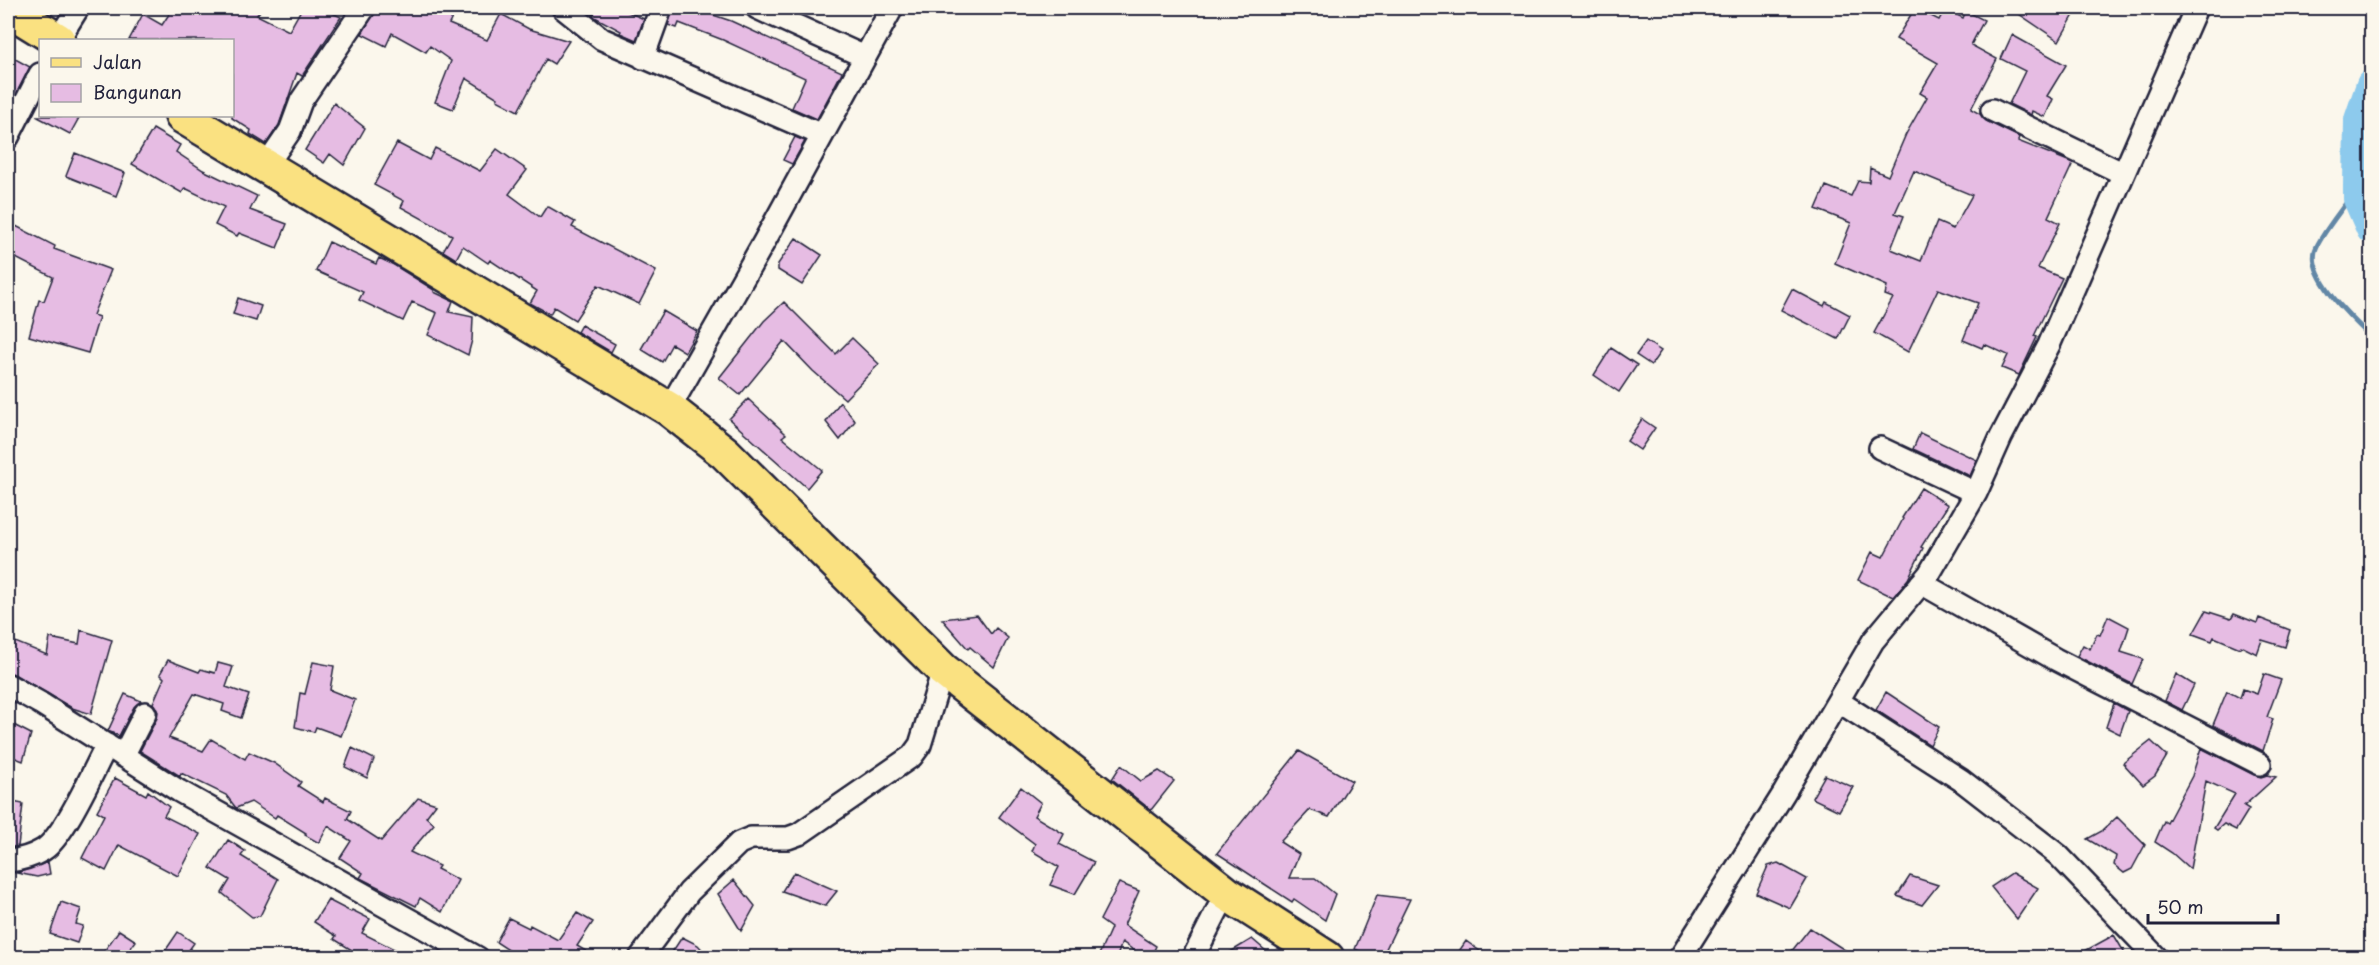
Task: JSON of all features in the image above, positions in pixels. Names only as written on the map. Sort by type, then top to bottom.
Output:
[{"type":"main road","points":[[8,9],[56,39]]},
{"type":"main road","points":[[184,117],[669,409],[725,453],[943,670],[1226,893],[1327,957]]},
{"type":"street","points":[[59,39],[78,8]]},
{"type":"street","points":[[266,166],[290,131],[301,101],[364,8]]},
{"type":"street","points":[[563,8],[602,39],[822,135]]},
{"type":"street","points":[[643,58],[661,8]]},
{"type":"street","points":[[757,8],[865,57]]},
{"type":"street","points":[[669,409],[892,8]]},
{"type":"street","points":[[1680,957],[1784,793],[1873,641],[1929,574],[1976,493],[2001,437],[2049,345],[2122,173],[2196,8]]},
{"type":"street","points":[[8,137],[39,76]]},
{"type":"street","points":[[1992,110],[2122,173]]},
{"type":"street","points":[[1880,448],[1976,493]]},
{"type":"street","points":[[1921,583],[2055,659],[2260,764]]},
{"type":"street","points":[[640,957],[689,892],[739,843],[751,838],[788,838],[799,834],[912,756],[920,745],[943,670]]},
{"type":"street","points":[[8,686],[40,703],[179,791],[478,957]]},
{"type":"street","points":[[1838,701],[1961,780],[2058,855],[2157,957]]},
{"type":"street","points":[[8,861],[19,860],[45,849],[60,833],[115,750],[145,713]]},
{"type":"street","points":[[1193,957],[1226,893]]},
{"type":"building","points":[[173,8],[262,8],[257,15],[289,31],[302,8],[322,8],[341,17],[302,76],[297,73],[279,125],[266,144],[250,134],[251,130],[232,118],[234,117],[234,39],[130,39],[143,14],[162,25]]},
{"type":"building","points":[[377,8],[457,8],[449,24],[487,40],[501,14],[529,29],[569,41],[554,64],[546,59],[518,111],[497,100],[498,98],[466,78],[453,109],[435,102],[451,61],[430,46],[426,52],[392,33],[386,46],[362,34]]},
{"type":"building","points":[[597,8],[619,8],[644,19],[636,40],[593,16]]},
{"type":"building","points":[[673,8],[693,8],[731,21],[842,72],[817,119],[792,108],[805,78],[723,40],[679,23],[677,28],[668,25]]},
{"type":"building","points":[[1915,8],[1939,20],[1945,9],[1963,18],[1966,11],[1984,20],[1971,45],[1997,59],[1971,109],[1986,121],[2019,137],[2018,141],[2073,163],[2048,217],[2060,223],[2038,268],[2062,278],[2034,336],[2037,337],[2019,375],[2002,368],[2008,355],[1984,344],[1982,348],[1963,340],[1978,303],[1938,289],[1908,352],[1874,333],[1893,298],[1885,295],[1887,286],[1835,263],[1851,223],[1816,209],[1826,186],[1851,196],[1858,181],[1869,182],[1870,168],[1888,176],[1906,134],[1927,97],[1920,93],[1938,63],[1896,39]],"holes":[[[1914,171],[1972,195],[1953,229],[1937,222],[1921,261],[1891,249],[1904,216],[1895,213]]]},
{"type":"building","points":[[2010,8],[2062,8],[2074,15],[2059,41]]},
{"type":"building","points":[[2012,35],[2066,65],[2047,96],[2053,99],[2045,117],[2032,111],[2031,115],[2009,104],[2025,71],[2001,59]]},
{"type":"building","points":[[8,55],[30,67],[8,110]]},
{"type":"building","points":[[334,103],[365,128],[344,165],[330,154],[324,163],[305,150]]},
{"type":"building","points":[[36,116],[79,117],[70,134]]},
{"type":"building","points":[[153,129],[180,145],[176,152],[203,170],[257,196],[250,210],[287,224],[277,248],[239,233],[237,236],[215,225],[224,207],[185,188],[182,193],[132,164]]},
{"type":"building","points":[[795,137],[805,141],[792,164],[783,160]]},
{"type":"building","points":[[397,143],[429,160],[435,148],[480,171],[497,149],[527,170],[509,194],[540,217],[547,206],[575,222],[572,227],[656,271],[639,304],[598,285],[575,320],[554,307],[550,314],[530,303],[537,291],[490,260],[488,263],[463,246],[456,259],[443,251],[452,235],[401,207],[404,201],[374,185]]},
{"type":"building","points":[[75,153],[125,173],[116,196],[66,176]]},
{"type":"building","points":[[8,222],[55,246],[54,249],[111,270],[93,315],[99,317],[88,353],[29,336],[39,300],[44,301],[53,277],[8,254]]},
{"type":"building","points":[[796,238],[822,255],[802,285],[778,270],[778,264]]},
{"type":"building","points":[[329,242],[376,264],[379,258],[394,265],[434,292],[453,301],[449,312],[473,317],[472,340],[468,355],[428,335],[437,313],[412,302],[403,321],[359,300],[363,292],[316,271]]},
{"type":"building","points":[[1792,289],[1824,306],[1826,302],[1850,315],[1838,339],[1781,310]]},
{"type":"building","points":[[238,298],[261,306],[256,321],[233,314]]},
{"type":"building","points":[[784,302],[836,354],[852,338],[879,364],[845,399],[784,341],[740,395],[719,378],[764,321]]},
{"type":"building","points":[[663,311],[697,331],[685,352],[672,344],[662,362],[641,349]]},
{"type":"building","points":[[581,325],[615,344],[611,352],[577,332]]},
{"type":"building","points":[[1646,341],[1661,351],[1651,365],[1636,355]]},
{"type":"building","points":[[1611,348],[1637,365],[1619,392],[1594,375]]},
{"type":"building","points":[[748,399],[786,434],[782,437],[822,470],[807,488],[729,419]]},
{"type":"building","points":[[840,402],[855,421],[840,440],[826,422]]},
{"type":"building","points":[[1642,419],[1655,428],[1640,450],[1627,441]]},
{"type":"building","points":[[1920,433],[1977,460],[1970,476],[1913,449]]},
{"type":"building","points":[[1921,488],[1948,505],[1921,547],[1923,548],[1908,579],[1893,597],[1858,580],[1872,552],[1883,557],[1902,518]]},
{"type":"building","points":[[2206,611],[2231,619],[2234,614],[2257,623],[2259,618],[2290,630],[2285,647],[2262,640],[2257,654],[2214,637],[2212,641],[2193,634]]},
{"type":"building","points":[[977,615],[991,634],[996,628],[1008,638],[994,667],[970,647],[968,649],[942,619]]},
{"type":"building","points":[[2108,616],[2129,627],[2121,652],[2143,659],[2132,684],[2077,656],[2083,645],[2090,649],[2097,634],[2100,635]]},
{"type":"building","points":[[81,630],[112,640],[91,714],[72,708],[8,672],[8,639],[47,655],[50,638],[79,644]]},
{"type":"building","points":[[168,660],[199,672],[201,669],[215,673],[218,663],[233,667],[226,687],[249,695],[241,718],[222,711],[224,704],[194,694],[169,738],[203,751],[211,739],[245,759],[249,752],[274,763],[301,782],[298,786],[323,802],[325,798],[351,811],[347,819],[381,841],[418,798],[436,804],[426,817],[434,824],[410,852],[439,866],[437,869],[458,880],[442,912],[420,898],[416,906],[360,878],[363,873],[340,858],[351,841],[328,826],[319,843],[277,815],[275,818],[251,802],[236,808],[226,795],[181,773],[180,776],[140,751],[157,718],[158,712],[153,703],[164,678],[160,674]]},
{"type":"building","points":[[313,662],[334,666],[330,690],[355,700],[341,736],[316,727],[314,732],[295,727],[300,693],[305,694]]},
{"type":"building","points":[[2176,674],[2194,685],[2182,710],[2165,701]]},
{"type":"building","points":[[2264,674],[2281,680],[2267,717],[2273,719],[2263,751],[2213,725],[2227,691],[2240,698],[2243,689],[2257,694]]},
{"type":"building","points":[[1886,692],[1939,727],[1930,745],[1876,710]]},
{"type":"building","points":[[125,694],[141,701],[134,707],[119,736],[108,731]]},
{"type":"building","points":[[2114,703],[2128,711],[2120,734],[2106,727]]},
{"type":"building","points":[[8,722],[31,734],[23,761],[8,755]]},
{"type":"building","points":[[2151,741],[2167,756],[2155,776],[2143,785],[2123,763]]},
{"type":"building","points":[[352,748],[374,759],[367,778],[345,767]]},
{"type":"building","points":[[2201,748],[2254,775],[2276,777],[2244,806],[2249,809],[2236,830],[2224,824],[2217,830],[2214,828],[2235,794],[2206,781],[2190,869],[2155,842],[2164,821],[2167,823],[2192,776]]},
{"type":"building","points":[[1299,751],[1352,781],[1329,817],[1310,810],[1280,842],[1299,854],[1289,878],[1315,878],[1335,894],[1325,920],[1294,899],[1292,902],[1217,853]]},
{"type":"building","points":[[1121,765],[1141,781],[1159,771],[1174,781],[1151,810],[1112,779]]},
{"type":"building","points":[[1825,775],[1853,787],[1839,811],[1812,798]]},
{"type":"building","points":[[115,778],[146,795],[148,791],[169,807],[164,816],[200,834],[178,876],[119,845],[106,871],[82,858],[104,815],[97,811]]},
{"type":"building","points":[[1021,787],[1041,803],[1034,816],[1064,834],[1059,844],[1094,862],[1075,894],[1050,885],[1059,867],[1032,851],[1035,844],[999,817]]},
{"type":"building","points":[[8,801],[23,804],[18,846],[8,848]]},
{"type":"building","points":[[2117,817],[2145,845],[2132,869],[2124,873],[2114,865],[2116,856],[2087,839],[2102,831]]},
{"type":"building","points":[[228,840],[245,851],[241,856],[278,879],[260,916],[252,917],[222,893],[230,880],[210,868]]},
{"type":"building","points":[[48,862],[50,874],[37,877],[17,873]]},
{"type":"building","points":[[1778,863],[1807,879],[1790,908],[1756,893],[1768,866]]},
{"type":"building","points":[[794,872],[837,891],[825,906],[782,891]]},
{"type":"building","points":[[2012,873],[2038,888],[2017,919],[1991,887]]},
{"type":"building","points":[[1910,876],[1938,885],[1922,905],[1897,896]]},
{"type":"building","points":[[734,880],[755,906],[741,931],[718,894]]},
{"type":"building","points":[[1119,883],[1139,891],[1124,925],[1156,946],[1151,957],[1143,957],[1122,942],[1117,957],[1098,957],[1111,928],[1100,920]]},
{"type":"building","points":[[1377,895],[1410,899],[1382,957],[1372,957],[1355,949]]},
{"type":"building","points":[[328,900],[370,919],[362,933],[410,957],[352,957],[355,952],[334,939],[336,936],[314,922]]},
{"type":"building","points":[[61,902],[81,909],[76,924],[83,926],[77,943],[50,934]]},
{"type":"building","points":[[577,913],[593,922],[577,946],[596,957],[519,957],[496,942],[509,918],[529,928],[530,925],[558,940]]},
{"type":"building","points":[[1810,928],[1856,957],[1787,957]]},
{"type":"building","points":[[119,930],[136,941],[124,957],[100,957]]},
{"type":"building","points":[[178,932],[194,943],[184,957],[161,957]]},
{"type":"building","points":[[2114,935],[2127,957],[2074,957]]},
{"type":"building","points":[[682,937],[698,945],[709,957],[669,957]]},
{"type":"building","points":[[1252,939],[1273,957],[1222,957]]},
{"type":"building","points":[[1466,941],[1488,957],[1455,957]]},
{"type":"waterway","points":[[2372,85],[2360,120],[2359,186],[2359,199],[2372,229]]},
{"type":"waterway","points":[[2359,186],[2322,236],[2315,251],[2315,262],[2318,274],[2325,286],[2344,310],[2372,338]]}]
